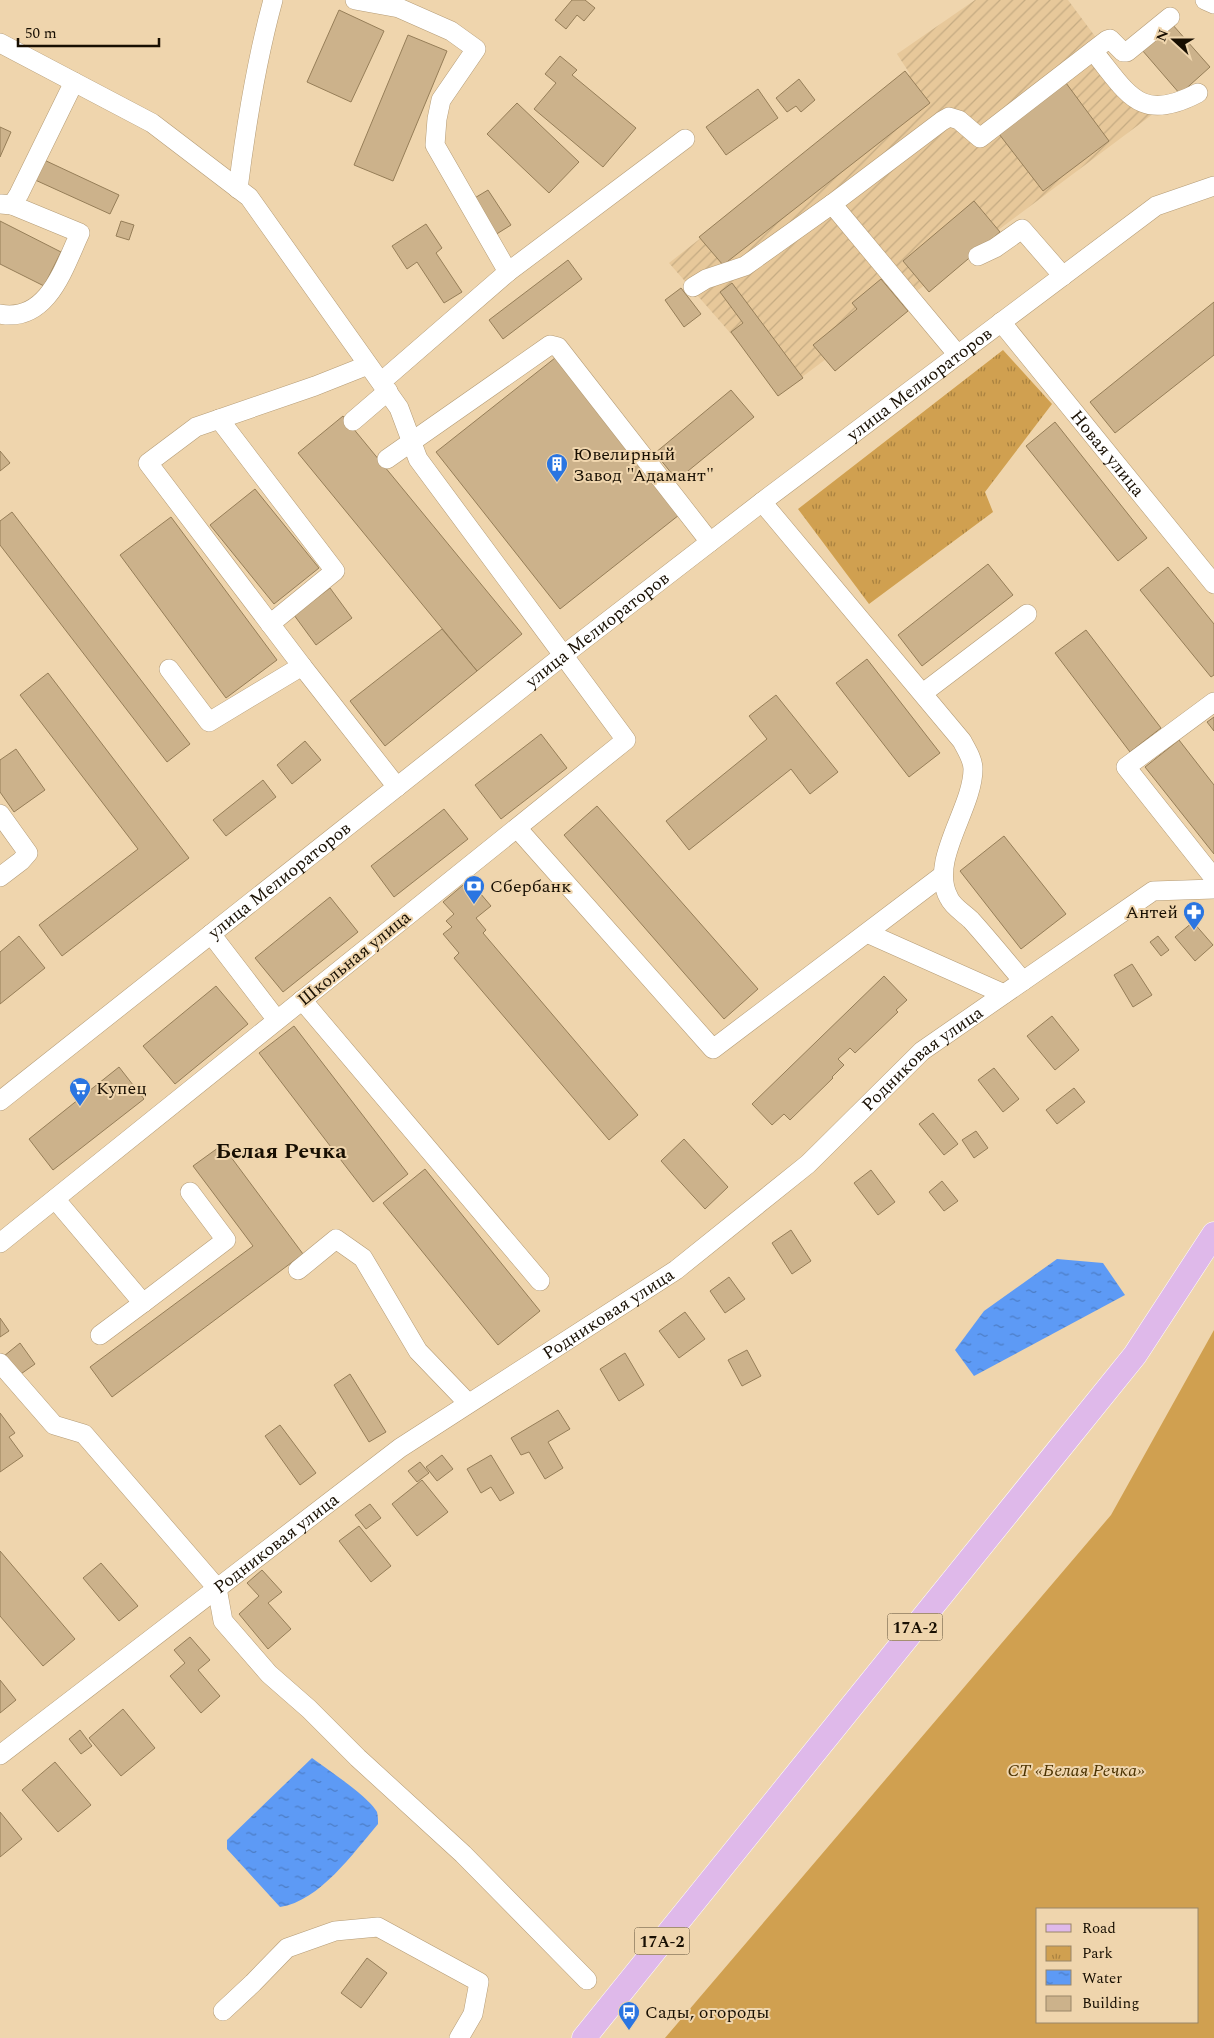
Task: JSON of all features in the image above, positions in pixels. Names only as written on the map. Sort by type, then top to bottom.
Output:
[{"type":"main road","name":"17А-2","points":[[584,2038],[1135,1355],[1214,1234]]},
{"type":"street","points":[[238,188],[252,94],[273,0]]},
{"type":"street","points":[[355,0],[399,8],[451,31],[476,49],[441,100],[435,145],[508,272]]},
{"type":"street","points":[[1205,0],[1214,4]]},
{"type":"street","points":[[693,287],[706,279],[745,266],[949,117],[959,120],[980,138],[1110,39],[1120,50],[1127,52],[1170,17]]},
{"type":"street","points":[[0,43],[152,123],[249,197],[399,408],[418,459],[565,654]]},
{"type":"street","points":[[1093,52],[1133,99],[1143,104],[1151,106],[1173,104],[1198,93]]},
{"type":"street","points":[[0,314],[18,315],[32,310],[39,305],[54,286],[80,233],[6,204],[74,82]]},
{"type":"street","points":[[353,421],[384,387],[508,272],[685,139]]},
{"type":"street","name":"улица Мелиораторов","points":[[0,1101],[565,654],[762,502],[1156,206],[1214,186]]},
{"type":"street","points":[[832,204],[958,355]]},
{"type":"street","points":[[978,256],[995,248],[1022,229],[1064,276]]},
{"type":"street","name":"Новая улица","points":[[1002,322],[1214,584]]},
{"type":"street","points":[[387,459],[550,345],[558,347],[710,542]]},
{"type":"street","points":[[368,365],[315,386],[196,427],[148,463],[302,666],[397,787]]},
{"type":"street","points":[[219,419],[335,571],[270,624]]},
{"type":"street","points":[[762,502],[962,741],[972,760],[973,768],[971,786],[950,846],[943,875],[949,899],[970,919],[1023,981]]},
{"type":"street","points":[[923,693],[1027,614]]},
{"type":"street","name":"Школьная улица","points":[[0,1243],[626,740],[565,654]]},
{"type":"street","points":[[169,669],[209,722],[302,666]]},
{"type":"street","points":[[1214,702],[1126,768],[1214,878]]},
{"type":"street","points":[[0,814],[28,853],[21,861],[0,877]]},
{"type":"street","points":[[517,828],[713,1049],[943,875]]},
{"type":"street","name":"Родниковая улица","points":[[0,1755],[400,1448],[676,1270],[808,1164],[922,1051],[1153,891],[1214,888]]},
{"type":"street","points":[[867,933],[1004,994]]},
{"type":"street","points":[[211,934],[277,1020]]},
{"type":"street","points":[[302,1000],[540,1281]]},
{"type":"street","points":[[100,1335],[226,1240],[190,1192]]},
{"type":"street","points":[[55,1199],[143,1303]]},
{"type":"street","points":[[298,1270],[336,1239],[363,1258],[418,1351],[468,1404]]},
{"type":"street","points":[[0,1363],[54,1425],[84,1434],[217,1588],[223,1621],[269,1674],[309,1709],[358,1758],[463,1854],[587,1980]]},
{"type":"street","points":[[223,2011],[287,1948],[335,1931],[378,1927],[479,1982],[473,2014],[459,2038]]},
{"type":"shaded area","points":[[975,0],[1068,0],[1153,114],[782,392],[669,263],[910,74],[897,54]]},
{"type":"green space","points":[[1003,350],[1052,404],[985,492],[993,512],[869,604],[798,509]]},
{"type":"green space","name":"СТ «Белая Речка»","points":[[1214,1330],[1214,2038],[665,2038],[1111,1515]]},
{"type":"water","points":[[1057,1259],[1103,1263],[1125,1295],[974,1376],[955,1350],[984,1311]]},
{"type":"water","points":[[312,1758],[373,1806],[377,1812],[378,1824],[347,1861],[322,1886],[309,1896],[295,1903],[280,1907],[227,1849],[227,1840]]},
{"type":"building","points":[[572,0],[585,0],[595,8],[584,21],[577,15],[566,29],[555,20]]},
{"type":"building","points":[[339,10],[384,31],[351,102],[307,82]]},
{"type":"building","points":[[1172,24],[1210,67],[1180,94],[1142,50]]},
{"type":"building","points":[[408,35],[447,51],[393,181],[354,165]]},
{"type":"building","points":[[560,56],[577,70],[572,75],[636,128],[603,167],[534,109],[556,83],[545,74]]},
{"type":"building","points":[[905,71],[930,103],[723,265],[699,237]]},
{"type":"building","points":[[799,79],[815,100],[801,112],[796,106],[787,112],[776,98]]},
{"type":"building","points":[[1066,83],[1109,141],[1043,191],[999,134]]},
{"type":"building","points":[[758,89],[778,118],[726,155],[706,127]]},
{"type":"building","points":[[517,103],[579,162],[549,193],[487,134]]},
{"type":"building","points":[[0,127],[11,132],[0,157]]},
{"type":"building","points":[[42,159],[119,195],[110,214],[33,179]]},
{"type":"building","points":[[488,190],[511,225],[495,235],[473,199]]},
{"type":"building","points":[[974,201],[1000,232],[929,292],[903,261]]},
{"type":"building","points":[[0,221],[61,252],[44,286],[0,264]]},
{"type":"building","points":[[121,221],[134,225],[129,240],[116,236]]},
{"type":"building","points":[[426,224],[442,248],[436,253],[462,292],[444,303],[417,262],[407,269],[392,246]]},
{"type":"building","points":[[568,260],[582,279],[503,339],[489,320]]},
{"type":"building","points":[[881,279],[908,311],[835,371],[813,345],[857,309],[852,303]]},
{"type":"building","points":[[732,283],[803,378],[778,396],[731,332],[743,323],[720,292]]},
{"type":"building","points":[[681,288],[701,314],[684,327],[665,300]]},
{"type":"building","points":[[1214,302],[1214,355],[1115,433],[1090,402]]},
{"type":"building","name":"Ювелирный Завод \"Адамант\"","points":[[555,358],[679,515],[560,609],[436,452]]},
{"type":"building","points":[[731,390],[754,417],[677,480],[655,453]]},
{"type":"building","points":[[343,416],[522,634],[477,671],[298,453]]},
{"type":"building","points":[[1055,422],[1147,538],[1118,561],[1026,446]]},
{"type":"building","points":[[0,451],[10,463],[0,471]]},
{"type":"building","points":[[255,489],[319,568],[274,604],[210,525]]},
{"type":"building","points":[[12,512],[190,744],[167,762],[0,545],[0,521]]},
{"type":"building","points":[[171,517],[277,660],[226,698],[120,555]]},
{"type":"building","points":[[988,564],[1013,595],[922,666],[898,635]]},
{"type":"building","points":[[1168,567],[1214,624],[1214,675],[1211,677],[1140,590]]},
{"type":"building","points":[[330,588],[352,618],[316,645],[294,615]]},
{"type":"building","points":[[442,629],[477,671],[385,746],[350,701]]},
{"type":"building","points":[[1086,630],[1161,728],[1130,752],[1055,653]]},
{"type":"building","points":[[867,659],[940,753],[909,777],[836,683]]},
{"type":"building","points":[[48,673],[189,858],[62,956],[39,925],[138,849],[20,695]]},
{"type":"building","points":[[776,695],[838,772],[810,794],[791,769],[689,850],[666,821],[767,739],[749,716]]},
{"type":"building","points":[[1214,717],[1214,731],[1207,722]]},
{"type":"building","points":[[541,734],[567,768],[501,819],[475,785]]},
{"type":"building","points":[[1179,740],[1214,785],[1214,854],[1145,767]]},
{"type":"building","points":[[305,741],[321,760],[292,784],[277,765]]},
{"type":"building","points":[[16,749],[45,790],[14,812],[0,792],[0,760]]},
{"type":"building","points":[[263,780],[276,797],[226,836],[213,820]]},
{"type":"building","points":[[597,806],[758,989],[724,1019],[564,835]]},
{"type":"building","points":[[444,809],[468,839],[394,897],[371,866]]},
{"type":"building","points":[[1004,836],[1066,914],[1021,949],[960,871]]},
{"type":"building","points":[[469,880],[491,906],[476,918],[486,930],[483,933],[638,1115],[609,1140],[454,958],[459,953],[443,934],[452,927],[446,921],[454,914],[443,902]]},
{"type":"building","points":[[330,897],[358,932],[283,992],[255,958]]},
{"type":"building","points":[[1193,922],[1213,945],[1195,961],[1175,937]]},
{"type":"building","points":[[19,936],[45,968],[0,1004],[0,952]]},
{"type":"building","points":[[1158,936],[1169,950],[1161,956],[1150,942]]},
{"type":"building","points":[[1132,964],[1152,995],[1133,1007],[1114,975]]},
{"type":"building","points":[[884,976],[907,1000],[896,1010],[898,1012],[855,1053],[850,1048],[838,1059],[844,1065],[790,1120],[784,1114],[772,1125],[752,1104]]},
{"type":"building","points":[[216,986],[248,1024],[175,1084],[143,1046]]},
{"type":"building","points":[[1052,1016],[1079,1050],[1055,1070],[1027,1036]]},
{"type":"building","points":[[294,1026],[408,1174],[373,1202],[259,1053]]},
{"type":"building","points":[[119,1067],[144,1099],[53,1170],[29,1139]]},
{"type":"building","points":[[994,1068],[1019,1099],[1003,1112],[978,1080]]},
{"type":"building","points":[[1074,1088],[1085,1102],[1057,1124],[1046,1110]]},
{"type":"building","points":[[933,1113],[958,1144],[944,1155],[919,1124]]},
{"type":"building","points":[[976,1131],[988,1148],[974,1158],[962,1140]]},
{"type":"building","points":[[684,1139],[728,1187],[705,1209],[661,1161]]},
{"type":"building","points":[[222,1145],[303,1254],[112,1397],[90,1367],[253,1246],[193,1166]]},
{"type":"building","points":[[425,1169],[540,1311],[498,1345],[383,1203]]},
{"type":"building","points":[[871,1170],[895,1202],[878,1215],[854,1183]]},
{"type":"building","points":[[942,1181],[958,1201],[944,1211],[929,1192]]},
{"type":"building","points":[[791,1230],[811,1261],[792,1274],[772,1243]]},
{"type":"building","points":[[729,1277],[745,1299],[725,1313],[710,1291]]},
{"type":"building","points":[[685,1312],[705,1339],[679,1358],[659,1331]]},
{"type":"building","points":[[0,1318],[9,1331],[0,1337]]},
{"type":"building","points":[[20,1343],[35,1364],[18,1376],[4,1356]]},
{"type":"building","points":[[747,1350],[761,1376],[742,1386],[728,1360]]},
{"type":"building","points":[[625,1353],[644,1385],[619,1401],[600,1369]]},
{"type":"building","points":[[350,1374],[386,1432],[369,1442],[334,1385]]},
{"type":"building","points":[[558,1410],[570,1429],[548,1442],[563,1468],[545,1479],[529,1452],[521,1455],[511,1438]]},
{"type":"building","points":[[0,1413],[15,1433],[9,1437],[23,1456],[0,1472]]},
{"type":"building","points":[[280,1425],[316,1473],[300,1485],[265,1436]]},
{"type":"building","points":[[442,1455],[453,1469],[437,1481],[426,1467]]},
{"type":"building","points":[[491,1455],[514,1493],[500,1501],[491,1487],[481,1493],[467,1469]]},
{"type":"building","points":[[420,1462],[429,1473],[417,1482],[408,1471]]},
{"type":"building","points":[[422,1480],[448,1512],[417,1536],[392,1504]]},
{"type":"building","points":[[370,1504],[381,1518],[366,1529],[355,1515]]},
{"type":"building","points":[[359,1526],[391,1566],[371,1582],[339,1541]]},
{"type":"building","points":[[0,1551],[75,1639],[43,1666],[0,1616]]},
{"type":"building","points":[[101,1563],[138,1606],[119,1621],[83,1578]]},
{"type":"building","points":[[262,1570],[282,1592],[268,1603],[291,1629],[268,1649],[239,1614],[259,1596],[247,1583]]},
{"type":"building","points":[[190,1637],[210,1660],[198,1670],[220,1696],[201,1713],[170,1676],[185,1663],[174,1650]]},
{"type":"building","points":[[0,1680],[16,1700],[0,1713]]},
{"type":"building","points":[[123,1709],[155,1748],[121,1776],[89,1738]]},
{"type":"building","points":[[80,1730],[92,1746],[81,1754],[69,1739]]},
{"type":"building","points":[[55,1762],[91,1805],[58,1832],[22,1790]]},
{"type":"building","points":[[0,1812],[22,1839],[0,1857]]},
{"type":"building","points":[[367,1958],[387,1973],[361,2008],[341,1993]]},
{"type":"place","name":"Ювелирный Завод \"Адамант\"","points":[[557,483]]},
{"type":"place","name":"Сбербанк","points":[[474,905]]},
{"type":"place","name":"Антей","points":[[1194,931]]},
{"type":"place","name":"Купец","points":[[80,1107]]},
{"type":"place","name":"Сады, огороды","points":[[629,2031]]},
{"type":"district","name":"Белая Речка","points":[[281,1150]]}]
